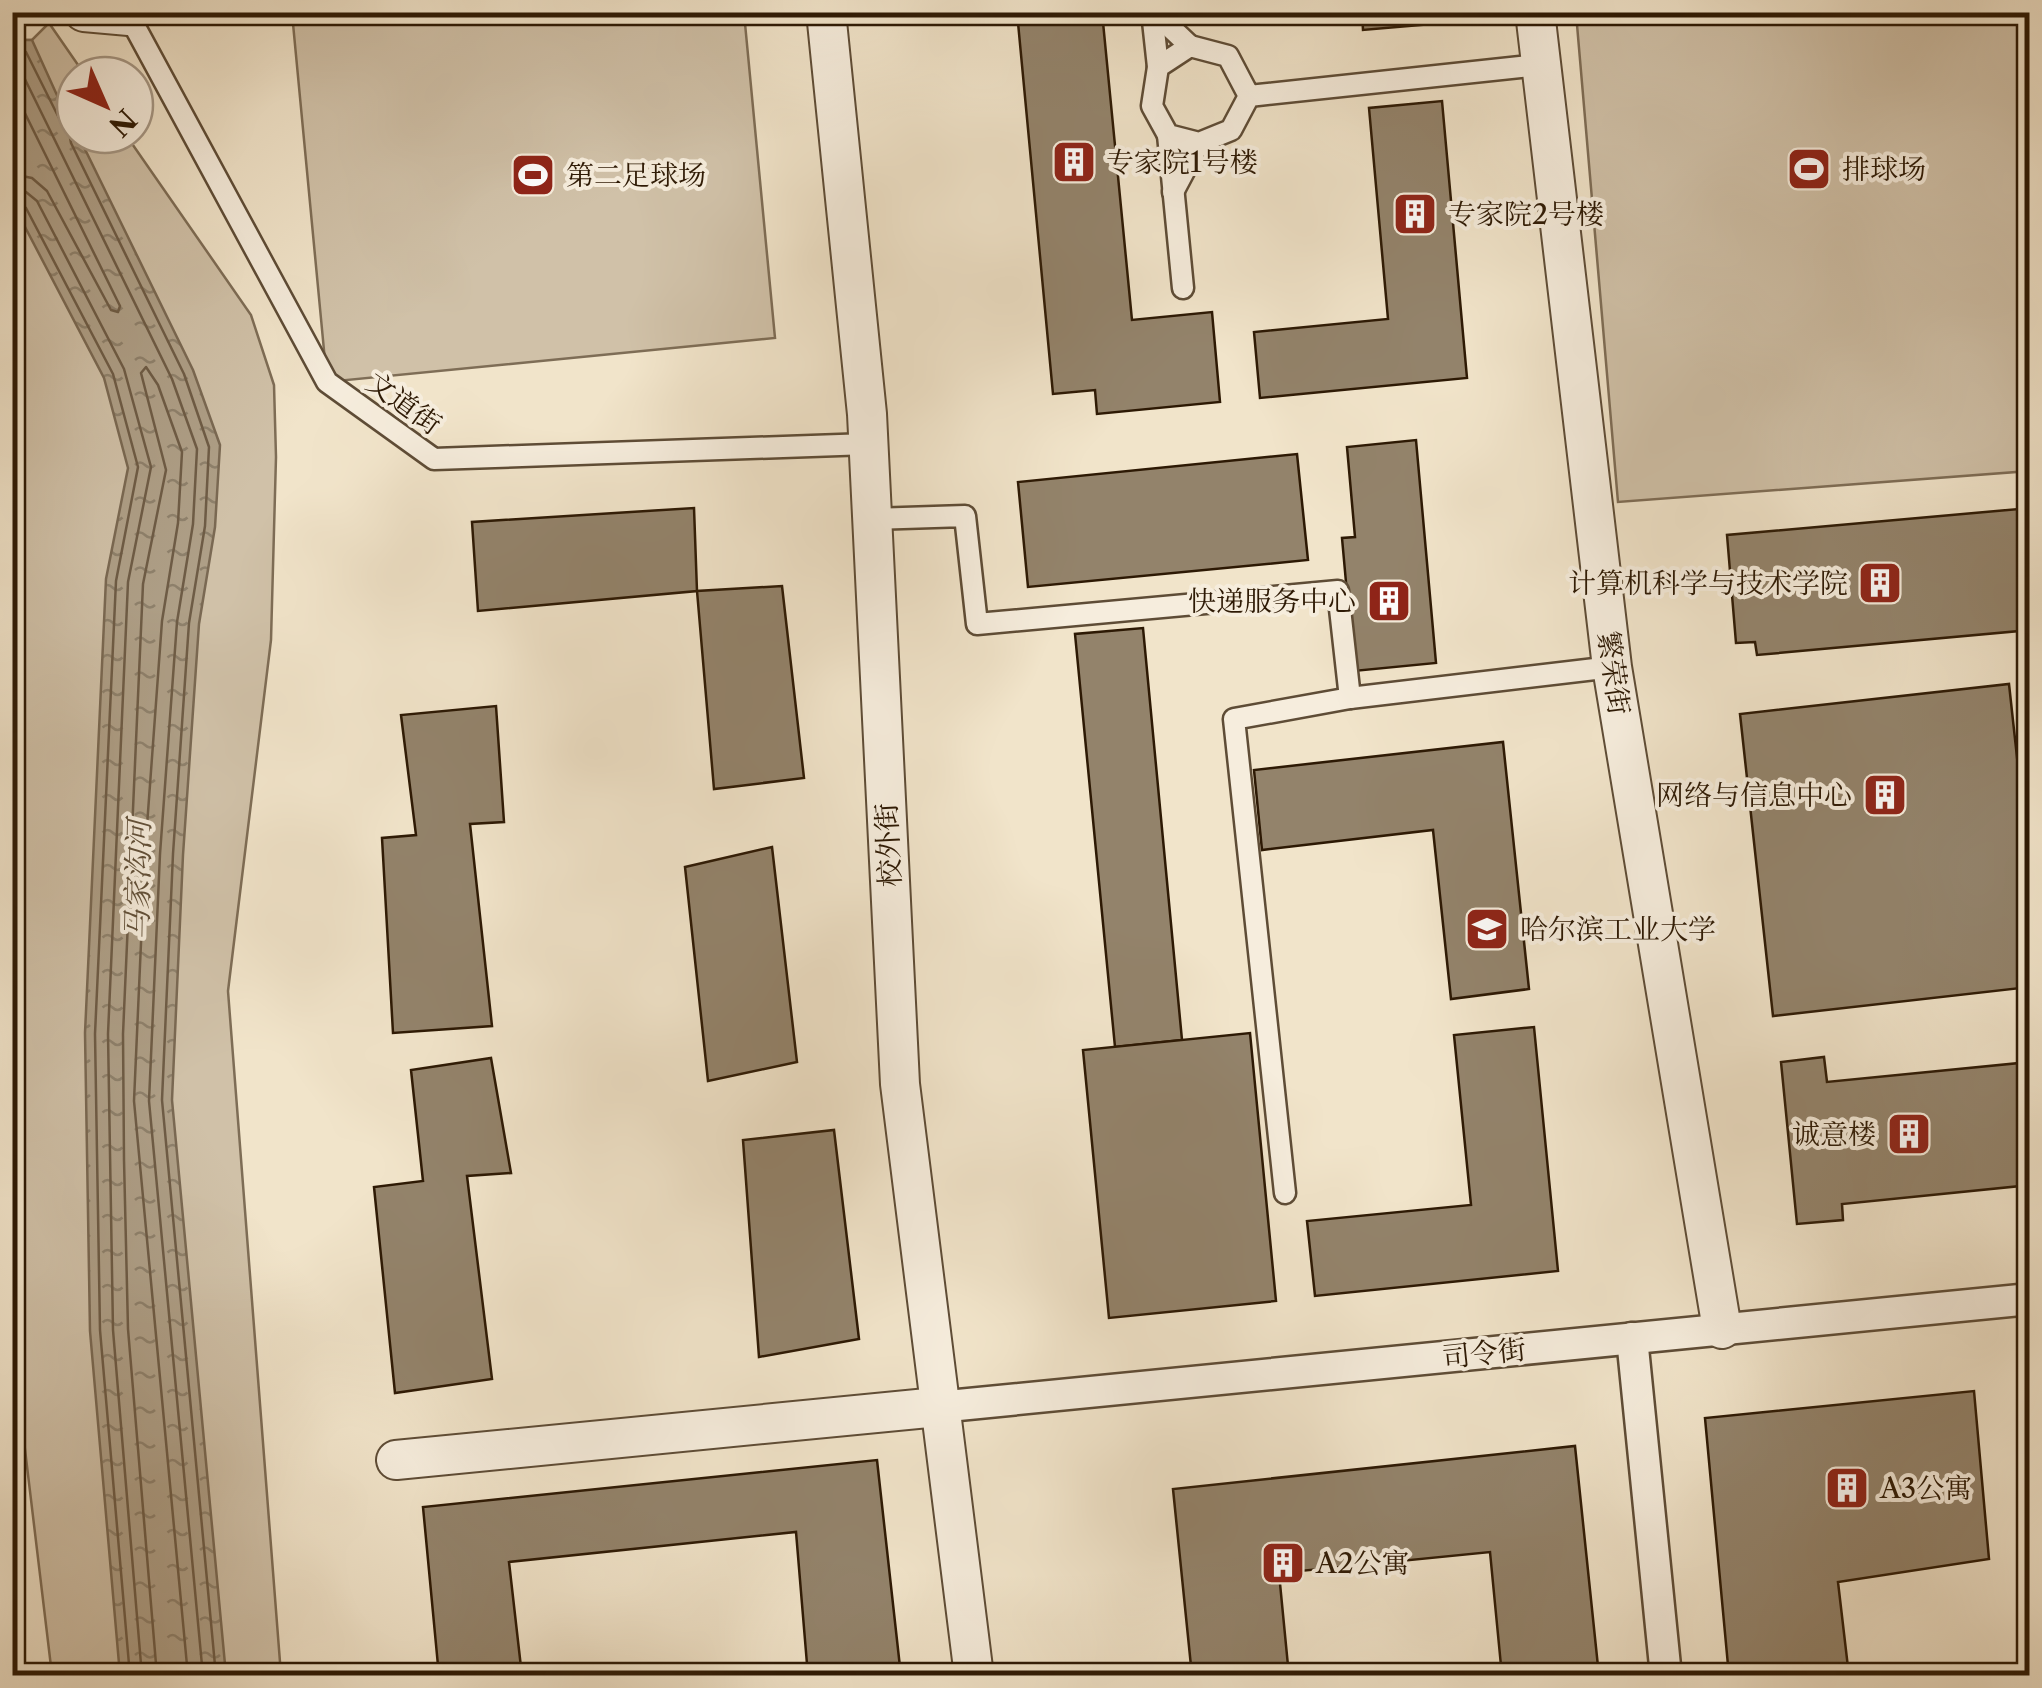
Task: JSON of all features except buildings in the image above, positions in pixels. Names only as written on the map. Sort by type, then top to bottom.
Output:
[{"type":"street","points":[[84,12],[118,14]]},
{"type":"street","name":"校外街","points":[[826,12],[868,444],[900,1084],[974,1676]]},
{"type":"street","name":"繁荣街","points":[[1535,12],[1612,666],[1722,1329]]},
{"type":"street","name":"司令街","points":[[938,1407],[2030,1299]]},
{"type":"street","points":[[1632,1338],[1666,1676]]},
{"type":"street","points":[[396,1460],[938,1407]]},
{"type":"lane","points":[[1153,12],[1190,46],[1228,56],[1249,96]]},
{"type":"lane","points":[[1153,12],[1158,67],[1152,106],[1168,135],[1184,288]]},
{"type":"lane","name":"文道街","points":[[118,14],[327,382],[434,458],[868,444]]},
{"type":"lane","points":[[1158,67],[1190,46]]},
{"type":"lane","points":[[1249,96],[1540,65]]},
{"type":"lane","points":[[1168,135],[1199,143],[1232,130],[1249,96]]},
{"type":"lane","points":[[1173,192],[1199,143]]},
{"type":"lane","points":[[872,520],[965,516],[978,624],[1338,591],[1350,698]]},
{"type":"lane","points":[[1286,1194],[1234,718],[1350,698],[1612,666]]},
{"type":"shaded area","name":"第二足球场","points":[[292,13],[744,13],[775,338],[327,382]]},
{"type":"shaded area","name":"排球场","points":[[1576,13],[2029,13],[2029,471],[1618,502]]},
{"type":"shaded area","points":[[49,23],[71,55],[55,55],[55,155],[140,155],[251,315],[274,385],[271,640],[228,991],[281,1675],[52,1675],[12,1341],[12,40],[32,40]]},
{"type":"water","name":"马家沟河","points":[[13,40],[32,40],[55,91],[55,155],[88,155],[193,370],[220,445],[215,527],[199,624],[172,1100],[226,1675],[120,1675],[90,1331],[85,1033],[106,579],[128,468],[104,378],[13,204]]},
{"type":"place","name":"专家院1号楼","points":[[1074,162]]},
{"type":"place","name":"排球场","points":[[1809,169]]},
{"type":"place","name":"第二足球场","points":[[533,175]]},
{"type":"place","name":"专家院2号楼","points":[[1415,214]]},
{"type":"place","name":"计算机科学与技术学院","points":[[1880,583]]},
{"type":"place","name":"快递服务中心","points":[[1389,601]]},
{"type":"place","name":"网络与信息中心","points":[[1885,795]]},
{"type":"place","name":"哈尔滨工业大学","points":[[1487,929]]},
{"type":"place","name":"诚意楼","points":[[1909,1134]]},
{"type":"place","name":"A3公寓","points":[[1847,1488]]},
{"type":"place","name":"A2公寓","points":[[1283,1563]]}]
